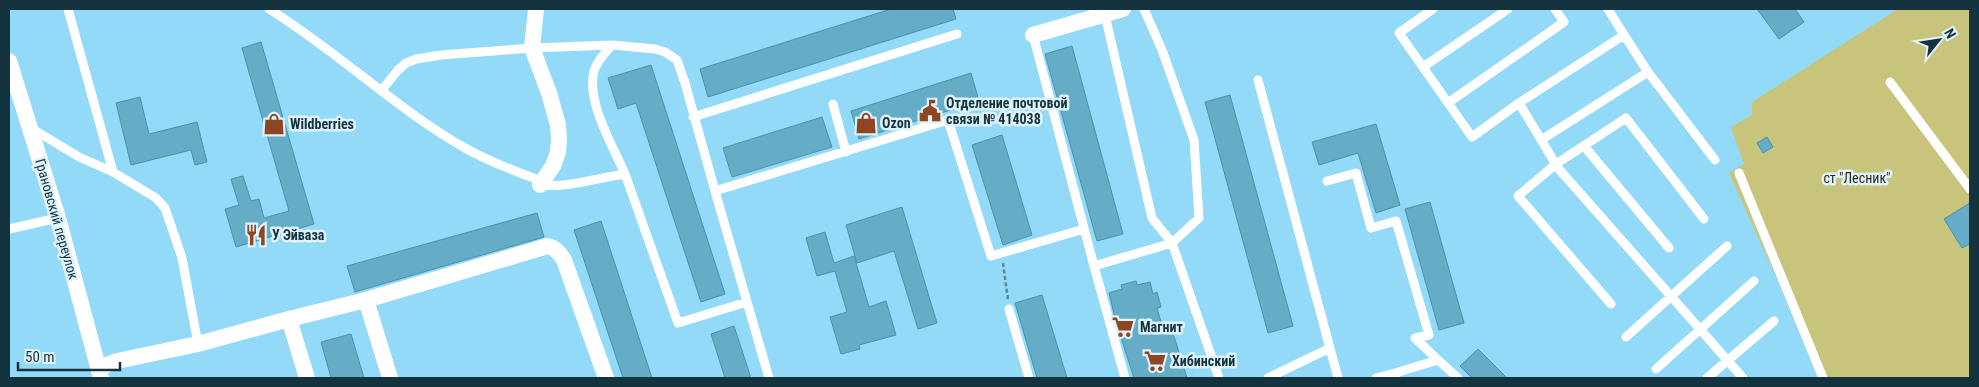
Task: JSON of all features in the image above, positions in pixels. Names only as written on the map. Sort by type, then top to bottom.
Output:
[{"type":"street","points":[[536,9],[532,48],[549,93],[558,124],[559,139],[558,152],[553,166],[540,185]]},
{"type":"street","points":[[1033,35],[1123,9]]},
{"type":"street","name":"Грановский переулок","points":[[9,61],[12,84],[30,128],[58,218],[100,373]]},
{"type":"street","points":[[100,373],[117,361],[198,344],[366,300],[548,246],[557,250],[564,260],[606,378]]},
{"type":"street","points":[[366,300],[390,378]]},
{"type":"street","points":[[289,319],[307,378]]},
{"type":"lane","points":[[68,9],[113,172]]},
{"type":"lane","points":[[268,9],[302,30],[382,91],[466,149],[539,180],[540,185],[572,185],[625,174]]},
{"type":"lane","points":[[1094,266],[1172,243],[1199,218],[1194,140],[1162,50],[1144,9]]},
{"type":"lane","points":[[1433,9],[1399,32],[1472,137],[1519,103],[1624,35]]},
{"type":"lane","points":[[1423,67],[1508,9]]},
{"type":"lane","points":[[1448,104],[1564,22],[1555,9]]},
{"type":"lane","points":[[1610,9],[1648,72],[1715,160]]},
{"type":"lane","points":[[1105,15],[1152,218],[1172,243],[1219,378]]},
{"type":"lane","points":[[693,117],[957,34]]},
{"type":"lane","points":[[1033,35],[1125,378]]},
{"type":"lane","points":[[382,91],[398,70],[416,59],[441,55],[532,48],[612,45],[655,49],[665,52],[677,60],[769,378]]},
{"type":"lane","points":[[612,45],[601,57],[594,69],[592,79],[594,98],[625,174],[678,323],[747,302]]},
{"type":"lane","points":[[1541,140],[1648,72]]},
{"type":"lane","points":[[1258,80],[1338,378]]},
{"type":"lane","points":[[1890,82],[1970,189]]},
{"type":"lane","points":[[1519,103],[1556,164],[1742,378]]},
{"type":"lane","points":[[833,104],[846,152]]},
{"type":"lane","points":[[1611,304],[1518,196],[1556,164],[1626,118],[1704,219]]},
{"type":"lane","points":[[715,191],[948,120],[992,256],[1084,229]]},
{"type":"lane","points":[[30,128],[79,158],[113,172],[156,198],[165,208],[182,258],[198,344]]},
{"type":"lane","points":[[1584,146],[1669,248]]},
{"type":"lane","points":[[1327,181],[1356,173],[1371,228],[1396,220],[1429,335],[1415,338],[1458,378]]},
{"type":"lane","points":[[1739,173],[1823,378]]},
{"type":"lane","points":[[9,229],[58,218]]},
{"type":"lane","points":[[1626,338],[1727,246]]},
{"type":"lane","points":[[1656,368],[1754,281]]},
{"type":"lane","points":[[1009,309],[1028,378]]},
{"type":"lane","points":[[1706,378],[1774,321]]},
{"type":"lane","points":[[1268,378],[1330,348]]},
{"type":"lane","points":[[1376,378],[1395,376],[1438,360]]},
{"type":"path","points":[[1006,251],[1002,266],[1009,309]]},
{"type":"green space","name":"ст \"Лесник\"","points":[[1898,9],[1970,9],[1970,378],[1822,378],[1729,173],[1744,164],[1731,127],[1752,115],[1752,102]]},
{"type":"building","points":[[891,9],[953,9],[956,19],[708,97],[700,69]]},
{"type":"building","points":[[1757,9],[1795,9],[1804,22],[1779,39]]},
{"type":"building","name":"Wildberries","points":[[261,42],[314,224],[236,247],[225,209],[239,205],[231,179],[243,176],[251,201],[259,199],[264,218],[289,211],[242,48]]},
{"type":"building","points":[[1072,46],[1123,234],[1097,241],[1045,54]]},
{"type":"building","points":[[651,65],[725,294],[701,302],[636,103],[618,109],[608,78]]},
{"type":"building","points":[[971,73],[979,101],[859,139],[851,111]]},
{"type":"building","points":[[1230,95],[1293,326],[1268,333],[1205,102]]},
{"type":"building","points":[[140,97],[149,134],[197,122],[207,162],[195,165],[191,150],[131,165],[116,103]]},
{"type":"building","points":[[822,117],[832,147],[732,177],[723,148]]},
{"type":"building","points":[[1376,124],[1400,205],[1376,213],[1358,153],[1319,165],[1312,142]]},
{"type":"building","points":[[1002,135],[1032,235],[1003,245],[972,145]]},
{"type":"building","points":[[1767,137],[1773,147],[1763,153],[1757,143]]},
{"type":"building","points":[[1430,202],[1464,323],[1439,330],[1405,209]]},
{"type":"building","points":[[1970,203],[1970,244],[1962,248],[1944,219]]},
{"type":"building","points":[[902,207],[937,323],[918,329],[894,251],[857,263],[846,225]]},
{"type":"building","points":[[537,213],[544,237],[355,292],[347,266]]},
{"type":"building","points":[[601,221],[652,378],[623,378],[574,230]]},
{"type":"building","points":[[825,232],[834,263],[854,256],[869,307],[886,301],[896,335],[859,345],[860,349],[841,354],[830,317],[847,312],[835,271],[817,276],[806,238]]},
{"type":"building","points":[[1136,281],[1137,285],[1150,282],[1153,294],[1157,292],[1161,307],[1157,308],[1164,332],[1172,330],[1187,378],[1134,378],[1109,293],[1122,289],[1121,285]]},
{"type":"building","points":[[1042,295],[1067,378],[1037,378],[1015,303]]},
{"type":"building","points":[[734,326],[751,378],[725,378],[711,334]]},
{"type":"building","points":[[351,334],[364,378],[331,378],[321,342]]},
{"type":"building","points":[[1478,349],[1507,378],[1472,378],[1460,366]]},
{"type":"place","name":"Отделение почтовой связи № 414038","points":[[930,111]]},
{"type":"place","name":"Ozon","points":[[866,123]]},
{"type":"place","name":"Wildberries","points":[[274,124]]},
{"type":"place","name":"У Эйваза","points":[[256,235]]},
{"type":"place","name":"Магнит","points":[[1123,327]]},
{"type":"place","name":"Хибинский","points":[[1155,361]]}]
